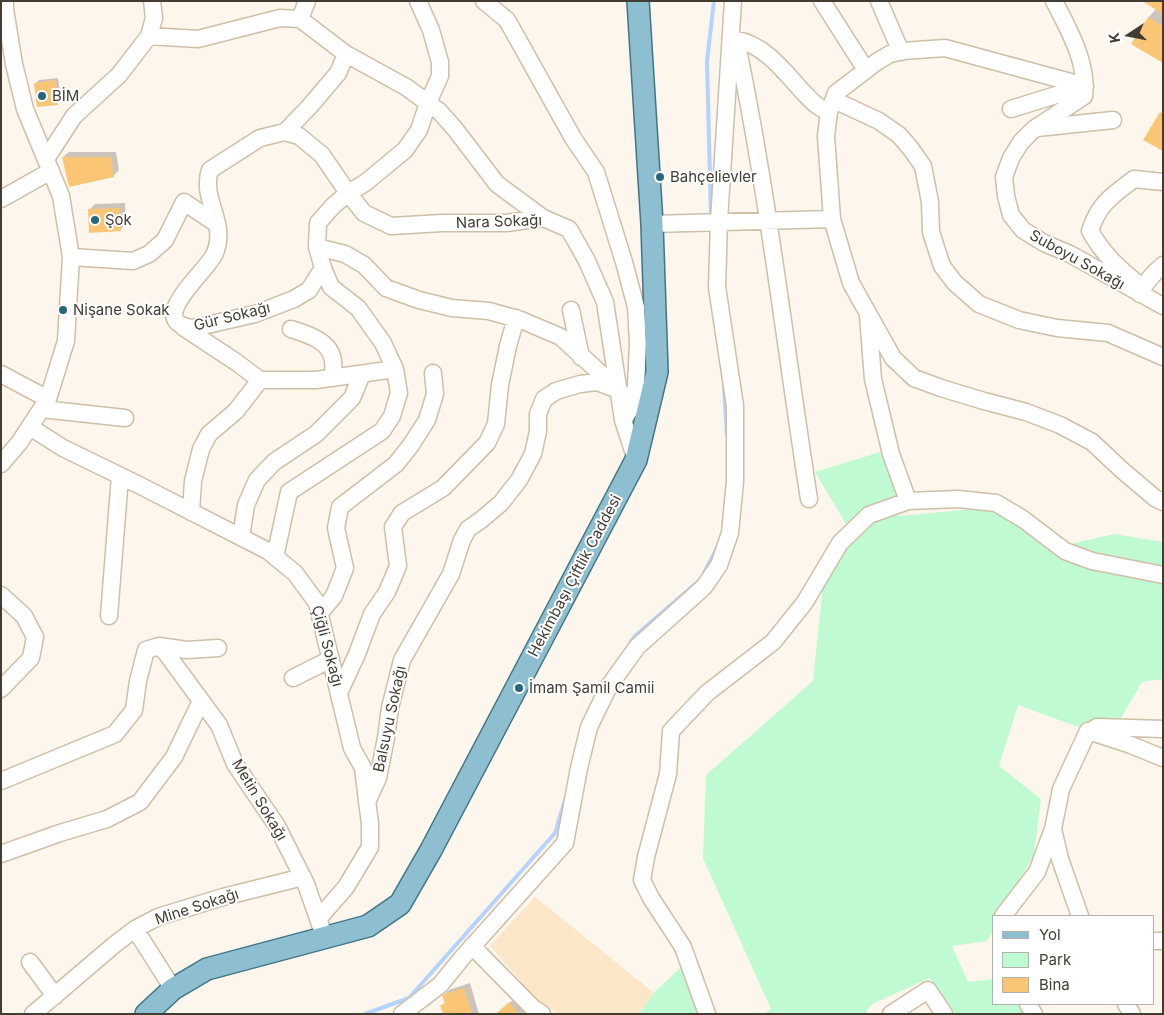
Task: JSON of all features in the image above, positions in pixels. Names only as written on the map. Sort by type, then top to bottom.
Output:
[{"type":"main road","name":"Hekimbaşı Çiftlik Caddesi","points":[[146,1014],[172,989],[207,969],[322,928],[368,926],[400,904],[431,850],[636,460],[657,372],[652,224],[638,1]]},
{"type":"street","points":[[1,464],[19,443],[45,404],[66,341],[71,257],[61,196],[25,110],[14,64],[5,1]]},
{"type":"street","points":[[1,199],[48,165],[74,116],[119,75],[149,36],[154,18],[152,1]]},
{"type":"street","points":[[300,19],[308,1]]},
{"type":"street","points":[[275,557],[289,492],[382,431],[392,416],[399,392],[395,369],[383,343],[358,308],[332,287],[323,268],[317,247],[318,223],[332,206],[348,193],[365,183],[405,150],[419,130],[440,76],[440,62],[431,30],[418,1]]},
{"type":"street","points":[[484,1],[507,20],[573,138],[596,172],[636,307],[638,342],[636,386],[630,410],[623,420]]},
{"type":"street","points":[[402,1014],[440,985],[472,946],[565,843],[589,727],[609,686],[637,647],[704,587],[718,565],[730,533],[735,481],[735,406],[717,287],[712,222],[733,1]]},
{"type":"street","points":[[822,1],[866,70]]},
{"type":"street","points":[[879,1],[901,52]]},
{"type":"street","points":[[1054,1],[1068,27],[1080,58],[1085,86]]},
{"type":"street","points":[[149,36],[198,39],[280,18],[300,19],[346,54],[406,86],[438,111],[455,129],[497,184],[543,218]]},
{"type":"street","points":[[731,24],[736,40],[757,151],[790,382],[809,499]]},
{"type":"street","points":[[736,40],[747,42],[767,56],[781,68],[814,104],[822,109],[831,106],[878,121],[899,135],[923,166],[930,202],[931,232],[942,266],[955,283],[979,304],[1019,320],[1057,328],[1108,333],[1163,357]]},
{"type":"street","points":[[1085,86],[945,48],[901,52],[884,58],[836,93],[831,106],[826,136],[832,219],[851,283],[893,358],[914,378],[975,399],[1026,412],[1060,425],[1092,442],[1123,471],[1163,502]]},
{"type":"street","points":[[285,132],[310,106],[338,72],[346,54]]},
{"type":"street","points":[[1011,109],[1085,86]]},
{"type":"street","name":"Suboyu Sokağı","points":[[1085,86],[1084,96],[1034,129],[1021,142],[1011,158],[1004,177],[1011,215],[1023,230],[1044,244],[1070,254],[1141,291],[1163,306]]},
{"type":"street","points":[[1034,129],[1113,120]]},
{"type":"street","name":"Nara Sokağı","points":[[285,132],[299,136],[322,156],[364,213],[391,226],[442,223],[506,223],[543,218],[569,230],[587,261],[605,302],[623,420],[636,460]]},
{"type":"street","name":"Gür Sokağı","points":[[285,132],[260,138],[210,170],[207,187],[214,206],[220,236],[214,256],[193,280],[174,309],[174,316],[183,327],[194,328],[255,314],[294,299],[309,290],[323,268]]},
{"type":"street","points":[[1163,182],[1134,178],[1109,198],[1095,215],[1090,230],[1098,246],[1141,291],[1152,275],[1163,265]]},
{"type":"street","points":[[71,257],[133,262],[149,254],[164,240],[184,202],[217,224]]},
{"type":"street","points":[[652,224],[832,219]]},
{"type":"street","points":[[317,247],[352,257],[364,265],[386,288],[452,308],[489,311],[516,318],[561,337],[619,390]]},
{"type":"street","points":[[571,310],[582,356]]},
{"type":"street","points":[[868,313],[873,379],[891,454],[908,501]]},
{"type":"street","points":[[339,693],[357,654],[372,614],[387,592],[398,566],[393,527],[402,513],[443,488],[486,443],[496,424],[500,385],[516,318]]},
{"type":"street","points":[[183,327],[260,380],[316,380],[395,369]]},
{"type":"street","points":[[291,329],[313,336],[329,351],[333,361],[333,378]]},
{"type":"street","points":[[320,613],[334,596],[345,568],[336,528],[340,506],[396,464],[411,445],[427,420],[430,411],[435,394],[433,373]]},
{"type":"street","points":[[1,374],[45,404],[125,418]]},
{"type":"street","points":[[241,537],[246,505],[257,480],[274,462],[316,434],[352,398],[362,374]]},
{"type":"street","points":[[191,512],[193,482],[201,449],[209,434],[236,411],[260,380]]},
{"type":"street","name":"Balsuyu Sokağı","points":[[367,802],[378,778],[390,708],[402,660],[451,574],[462,540],[468,529],[502,503],[519,480],[533,454],[538,431],[538,414],[544,399],[556,391],[580,384],[597,382],[619,390]]},
{"type":"street","name":"Çiğli Sokağı","points":[[30,427],[62,448],[241,537],[275,557],[296,573],[317,603],[352,748],[363,768],[370,824],[370,847],[322,928]]},
{"type":"street","points":[[109,616],[120,476]]},
{"type":"street","points":[[707,1014],[683,947],[651,898],[642,880],[646,857],[668,774],[671,731],[707,693],[773,642],[805,602],[840,543],[869,515],[908,501],[958,499],[996,503],[1065,551],[1092,561],[1163,575]]},
{"type":"street","points":[[1,595],[24,616],[35,637],[31,658],[1,689]]},
{"type":"street","points":[[1,781],[115,734],[134,710],[138,681],[146,650],[159,646],[187,650],[218,648]]},
{"type":"street","name":"Metin Sokağı","points":[[159,646],[219,725],[235,764],[277,826],[303,877],[322,928]]},
{"type":"street","points":[[293,678],[331,659]]},
{"type":"street","points":[[1,854],[60,833],[107,820],[140,802],[174,757],[201,701]]},
{"type":"street","points":[[1004,915],[1037,872],[1053,829],[1061,789],[1088,731],[1098,727],[1163,729]]},
{"type":"street","points":[[1088,731],[1132,745],[1163,758]]},
{"type":"street","points":[[1053,829],[1060,859],[1080,915]]},
{"type":"street","name":"Mine Sokağı","points":[[33,1014],[135,929],[158,916],[303,877]]},
{"type":"street","points":[[135,929],[172,989]]},
{"type":"street","points":[[472,946],[533,1008],[542,1014]]},
{"type":"street","points":[[30,962],[55,996]]},
{"type":"street","points":[[891,1014],[928,990],[944,1014]]},
{"type":"shaded area","points":[[535,897],[654,993],[639,1014],[559,1014],[537,1000],[490,946]]},
{"type":"green space","points":[[887,450],[899,516],[994,507],[1048,549],[1114,534],[1163,542],[1163,679],[1142,682],[1121,718],[1078,727],[1018,705],[999,766],[1041,799],[1034,854],[1002,915],[992,915],[992,933],[987,941],[952,946],[968,982],[992,979],[992,1005],[1019,1005],[1027,1014],[955,1014],[930,978],[872,1004],[865,1014],[764,1014],[771,1009],[703,858],[706,775],[813,681],[824,577],[846,524],[815,472]]},
{"type":"green space","points":[[683,965],[704,1014],[639,1014],[654,993]]},
{"type":"building","points":[[1142,1],[1163,1],[1163,14]]},
{"type":"building","points":[[1148,17],[1163,26],[1163,63],[1131,44]]},
{"type":"building","points":[[55,80],[58,105],[37,107],[34,83]]},
{"type":"building","points":[[1160,112],[1163,114],[1163,151],[1143,140]]},
{"type":"building","points":[[62,157],[111,157],[114,177],[69,187]]},
{"type":"building","points":[[120,208],[121,231],[89,233],[88,209]]},
{"type":"building","points":[[464,988],[472,1014],[443,1014],[440,1005],[445,1004],[442,995]]},
{"type":"building","points":[[509,1002],[519,1014],[496,1014]]},
{"type":"waterway","points":[[711,219],[707,61],[714,1]]},
{"type":"waterway","points":[[724,387],[727,435]]},
{"type":"waterway","points":[[704,573],[717,548]]},
{"type":"waterway","points":[[630,643],[635,636],[701,579]]},
{"type":"waterway","points":[[365,1014],[409,998],[555,833],[565,800]]},
{"type":"place","name":"BİM","points":[[42,96]]},
{"type":"place","name":"Bahçelievler","points":[[660,177]]},
{"type":"place","name":"Şok","points":[[95,220]]},
{"type":"place","name":"Nişane Sokak","points":[[63,310]]},
{"type":"place","name":"İmam Şamil Camii","points":[[519,688]]}]
